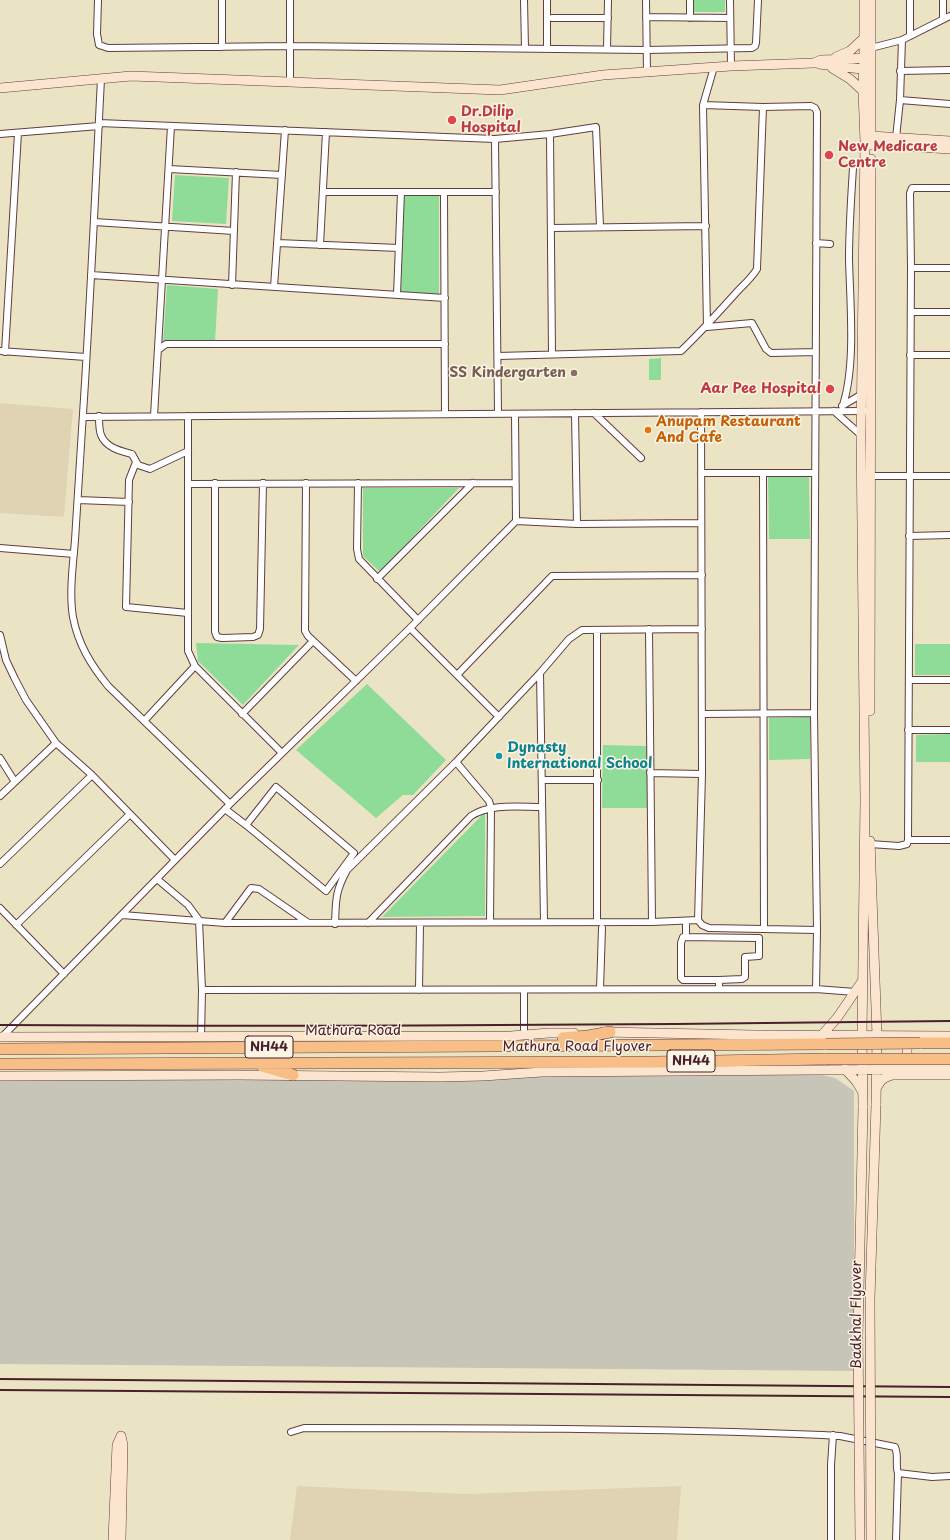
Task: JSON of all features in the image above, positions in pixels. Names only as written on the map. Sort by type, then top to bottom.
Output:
[{"type":"highway","points":[[503,1045],[536,1040],[588,1036],[610,1032]]},
{"type":"highway","points":[[1,1039],[34,1048]]},
{"type":"highway","name":"Mathura Road Flyover","points":[[503,1045],[950,1043]]},
{"type":"highway","name":"Mathura Road","points":[[34,1048],[503,1045]]},
{"type":"highway","name":"NH44","points":[[0,1049],[34,1048]]},
{"type":"highway","name":"Mathura Road Flyover","points":[[252,1063],[950,1059]]},
{"type":"highway","points":[[252,1063],[293,1075]]},
{"type":"highway","name":"NH44","points":[[0,1064],[252,1063]]},
{"type":"main road","points":[[864,0],[864,38],[868,59]]},
{"type":"main road","points":[[866,476],[861,434],[866,411],[862,394],[869,140],[863,91],[871,48],[871,0]]},
{"type":"main road","points":[[827,63],[850,51],[864,38]]},
{"type":"main road","points":[[827,63],[868,59]]},
{"type":"main road","points":[[0,88],[131,76],[500,90],[603,75],[731,66],[814,62],[867,70]]},
{"type":"main road","points":[[827,63],[863,91]]},
{"type":"main road","points":[[866,476],[869,140],[867,70]]},
{"type":"main road","points":[[869,140],[896,138],[950,141]]},
{"type":"main road","points":[[869,140],[950,149]]},
{"type":"main road","name":"Badkhal Flyover","points":[[866,476],[870,844],[877,1036],[870,1298],[871,1540]]},
{"type":"main road","name":"Badkhal Flyover","points":[[860,1540],[858,1336],[863,1107],[862,1035],[865,801],[866,476]]},
{"type":"main road","points":[[821,1036],[837,1018],[863,980]]},
{"type":"main road","points":[[1,1039],[476,1037],[549,1033],[610,1032],[821,1036],[950,1036]]},
{"type":"main road","points":[[837,1036],[842,1046],[843,1054],[841,1069]]},
{"type":"main road","points":[[914,1036],[909,1040],[907,1053],[910,1063],[917,1069]]},
{"type":"main road","points":[[841,1069],[856,1081],[863,1092]]},
{"type":"main road","points":[[0,1076],[293,1075],[440,1077],[542,1072],[950,1069]]},
{"type":"main road","points":[[876,1090],[884,1077],[892,1075],[950,1075]]},
{"type":"main road","points":[[112,1540],[117,1445],[121,1436],[123,1445],[121,1540]]},
{"type":"street","points":[[98,0],[97,34],[99,45],[108,48],[290,46],[646,50],[752,48],[756,43],[758,0]]},
{"type":"street","points":[[222,0],[222,47]]},
{"type":"street","points":[[290,0],[290,82]]},
{"type":"street","points":[[524,0],[525,48]]},
{"type":"street","points":[[547,0],[547,48]]},
{"type":"street","points":[[607,49],[608,0]]},
{"type":"street","points":[[646,0],[647,72]]},
{"type":"street","points":[[690,0],[690,18]]},
{"type":"street","points":[[730,0],[731,66]]},
{"type":"street","points":[[910,0],[910,36]]},
{"type":"street","points":[[943,0],[943,18]]},
{"type":"street","points":[[871,48],[902,40],[943,18],[950,16]]},
{"type":"street","points":[[646,17],[730,18]]},
{"type":"street","points":[[552,18],[608,18]]},
{"type":"street","points":[[896,138],[900,100],[902,40]]},
{"type":"street","points":[[707,327],[703,105],[714,67]]},
{"type":"street","points":[[900,71],[950,70]]},
{"type":"street","points":[[101,79],[72,604],[78,636],[94,667],[108,686],[230,804]]},
{"type":"street","points":[[900,100],[950,104]]},
{"type":"street","points":[[703,105],[763,107],[812,106],[817,112],[814,713],[817,930],[816,989]]},
{"type":"street","points":[[498,356],[681,351],[707,327],[736,293],[753,277],[757,269],[763,107]]},
{"type":"street","points":[[0,134],[99,125],[285,130],[495,139],[550,134],[596,127],[600,227]]},
{"type":"street","points":[[154,416],[171,126]]},
{"type":"street","points":[[274,287],[285,130]]},
{"type":"street","points":[[320,244],[326,132]]},
{"type":"street","points":[[18,133],[8,306],[3,351],[86,357]]},
{"type":"street","points":[[550,134],[552,354]]},
{"type":"street","points":[[495,139],[498,414]]},
{"type":"street","points":[[843,405],[848,391],[849,378],[849,243],[853,168]]},
{"type":"street","points":[[169,169],[282,175]]},
{"type":"street","points":[[232,285],[236,172]]},
{"type":"street","points":[[870,844],[899,846],[907,844],[908,840],[911,312],[910,193],[912,188],[950,188]]},
{"type":"street","points":[[323,192],[496,192]]},
{"type":"street","points":[[397,295],[401,192]]},
{"type":"street","points":[[444,192],[445,414]]},
{"type":"street","points":[[94,222],[234,231]]},
{"type":"street","points":[[551,228],[706,226]]},
{"type":"street","points":[[277,243],[399,248]]},
{"type":"street","points":[[816,243],[830,244]]},
{"type":"street","points":[[911,268],[950,268]]},
{"type":"street","points":[[91,275],[445,298]]},
{"type":"street","points":[[0,306],[8,306]]},
{"type":"street","points":[[911,312],[950,312]]},
{"type":"street","points":[[707,327],[752,323],[766,349],[771,353],[816,352]]},
{"type":"street","points":[[158,350],[166,344],[445,344]]},
{"type":"street","points":[[910,355],[950,355]]},
{"type":"street","points":[[834,411],[862,394]]},
{"type":"street","points":[[834,411],[861,434]]},
{"type":"street","points":[[83,417],[866,411]]},
{"type":"street","points":[[701,412],[702,774],[698,920],[702,925],[709,928],[817,930]]},
{"type":"street","points":[[575,413],[576,524]]},
{"type":"street","points":[[594,413],[642,458]]},
{"type":"street","points":[[1,1039],[225,809],[410,628],[516,521],[515,414]]},
{"type":"street","points":[[99,416],[101,436],[116,450],[132,454],[138,465],[150,469],[188,451]]},
{"type":"street","points":[[188,416],[188,651],[195,666],[282,753]]},
{"type":"street","points":[[136,462],[129,480],[126,607],[188,613]]},
{"type":"street","points":[[701,473],[815,473]]},
{"type":"street","points":[[763,473],[764,929]]},
{"type":"street","points":[[866,476],[950,476]]},
{"type":"street","points":[[214,483],[215,632],[217,637],[222,638],[258,636],[260,629],[263,483]]},
{"type":"street","points":[[306,483],[305,631],[313,641],[356,681]]},
{"type":"street","points":[[358,483],[357,549],[359,559],[418,620]]},
{"type":"street","points":[[377,579],[473,483]]},
{"type":"street","points":[[189,484],[515,483]]},
{"type":"street","points":[[78,500],[129,502]]},
{"type":"street","points":[[516,521],[576,524],[702,523]]},
{"type":"street","points":[[909,536],[950,535]]},
{"type":"street","points":[[0,548],[74,554]]},
{"type":"street","points":[[457,675],[552,576],[702,575]]},
{"type":"street","points":[[410,628],[499,717]]},
{"type":"street","points":[[649,629],[652,922]]},
{"type":"street","points":[[335,924],[337,892],[339,884],[347,870],[456,762],[540,673],[568,639],[582,630],[702,629]]},
{"type":"street","points":[[597,630],[597,922]]},
{"type":"street","points":[[0,635],[6,660],[14,679],[26,700],[56,743],[92,775],[129,815],[175,860]]},
{"type":"street","points":[[242,714],[313,641]]},
{"type":"street","points":[[144,721],[195,666]]},
{"type":"street","points":[[540,673],[544,922]]},
{"type":"street","points":[[908,680],[950,680]]},
{"type":"street","points":[[702,714],[814,713]]},
{"type":"street","points":[[908,730],[950,730]]},
{"type":"street","points":[[0,796],[56,743]]},
{"type":"street","points":[[0,758],[15,782]]},
{"type":"street","points":[[456,762],[489,801],[491,808],[490,922]]},
{"type":"street","points":[[650,773],[702,774]]},
{"type":"street","points":[[0,864],[92,775]]},
{"type":"street","points":[[542,780],[598,780]]},
{"type":"street","points":[[225,809],[326,891],[354,853],[276,787],[246,825]]},
{"type":"street","points":[[368,923],[471,816],[479,811],[491,808],[542,807]]},
{"type":"street","points":[[16,925],[129,815]]},
{"type":"street","points":[[908,840],[950,840]]},
{"type":"street","points":[[157,879],[188,905],[199,920],[202,990],[201,1037]]},
{"type":"street","points":[[225,923],[251,888],[259,889],[307,922]]},
{"type":"street","points":[[0,908],[64,974]]},
{"type":"street","points":[[122,915],[225,923],[307,922],[335,924],[686,922],[698,920]]},
{"type":"street","points":[[686,922],[686,937]]},
{"type":"street","points":[[419,990],[420,923]]},
{"type":"street","points":[[600,989],[602,928]]},
{"type":"street","points":[[683,937],[760,938],[759,956],[745,957],[745,977],[742,979],[719,980],[683,980],[681,978],[681,943],[683,937]]},
{"type":"street","points":[[719,980],[719,989]]},
{"type":"street","points":[[202,990],[816,989],[855,992]]},
{"type":"street","points":[[524,990],[524,1035]]},
{"type":"street","points":[[291,1432],[304,1428],[426,1428],[690,1430],[833,1436],[895,1448],[897,1452],[896,1468],[898,1473],[896,1540]]},
{"type":"street","points":[[831,1540],[831,1465],[833,1436]]},
{"type":"street","points":[[898,1473],[932,1477],[950,1476]]},
{"type":"shaded area","points":[[0,403],[73,409],[64,517],[0,513]]},
{"type":"shaded area","points":[[813,1073],[835,1078],[854,1091],[854,1371],[0,1364],[0,1075]]},
{"type":"shaded area","points":[[297,1486],[465,1494],[681,1486],[677,1540],[290,1540]]},
{"type":"green space","points":[[693,0],[725,0],[725,12],[693,12]]},
{"type":"green space","points":[[175,175],[229,178],[226,224],[172,221]]},
{"type":"green space","points":[[404,195],[439,196],[439,295],[401,293]]},
{"type":"green space","points":[[167,285],[218,289],[215,343],[163,344]]},
{"type":"green space","points":[[661,358],[661,380],[649,380],[649,359]]},
{"type":"green space","points":[[768,477],[809,477],[810,539],[769,539]]},
{"type":"green space","points":[[363,488],[459,488],[380,572],[363,556]]},
{"type":"green space","points":[[196,643],[299,645],[243,705],[198,661]]},
{"type":"green space","points":[[915,644],[950,644],[950,675],[915,675]]},
{"type":"green space","points":[[367,684],[446,760],[413,795],[403,795],[376,818],[296,750]]},
{"type":"green space","points":[[810,717],[810,759],[769,760],[769,718]]},
{"type":"green space","points":[[950,734],[950,762],[916,762],[916,735]]},
{"type":"green space","points":[[603,745],[647,746],[647,808],[602,808]]},
{"type":"green space","points":[[485,812],[485,916],[382,917]]},
{"type":"railway","points":[[0,1025],[238,1026],[712,1024],[950,1021]]},
{"type":"railway","points":[[0,1379],[950,1387]]},
{"type":"railway","points":[[0,1390],[950,1397]]},
{"type":"place","name":"Dr.Dilip Hospital","points":[[452,120]]},
{"type":"place","name":"New Medicare Centre","points":[[829,155]]},
{"type":"place","name":"SS Kindergarten","points":[[574,373]]},
{"type":"place","name":"Aar Pee Hospital","points":[[830,389]]},
{"type":"place","name":"Anupam Restaurant And Cafe","points":[[648,430]]},
{"type":"place","name":"Dynasty International School","points":[[499,756]]}]
